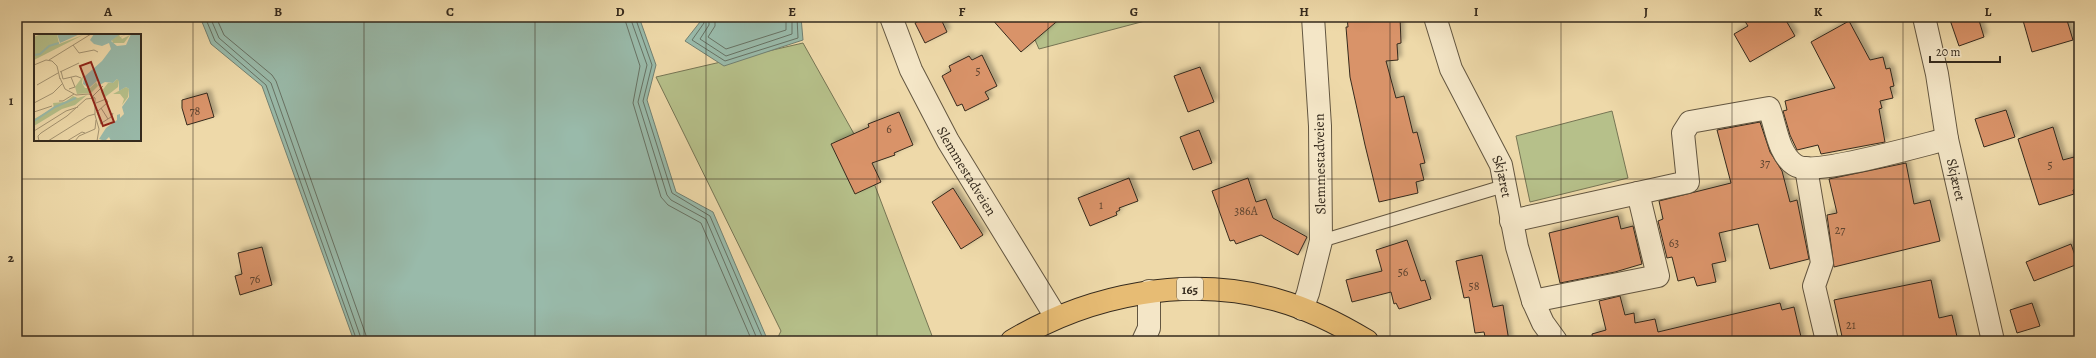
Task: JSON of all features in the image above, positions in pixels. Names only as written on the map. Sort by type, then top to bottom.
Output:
[{"type":"main road","name":"165","points":[[1012,341],[1056,318],[1106,301],[1149,291],[1197,289],[1245,293],[1276,300],[1302,309],[1336,324],[1367,341]]},
{"type":"street","name":"Slemmestadveien","points":[[892,17],[911,70],[948,141],[1056,318]]},
{"type":"street","name":"Slemmestadveien","points":[[1302,309],[1308,293],[1321,241],[1320,126],[1313,17]]},
{"type":"street","name":"Skjæret","points":[[1435,17],[1451,69],[1501,165],[1511,221],[1533,301],[1543,323],[1556,341]]},
{"type":"street","name":"Skjæret","points":[[1924,17],[1938,74],[1947,139],[1993,341]]},
{"type":"street","points":[[1511,221],[1688,182],[1683,134],[1690,122],[1769,108],[1783,151],[1796,166],[1806,168],[1827,168],[1947,139]]},
{"type":"street","points":[[1806,168],[1822,263],[1814,286],[1827,341]]},
{"type":"street","points":[[1533,301],[1658,276],[1638,193]]},
{"type":"street","points":[[1143,341],[1149,328],[1149,291]]},
{"type":"lane","points":[[1321,241],[1504,186]]},
{"type":"green space","points":[[1025,17],[1160,17],[1039,49]]},
{"type":"green space","points":[[803,43],[858,141],[934,341],[776,341],[781,331],[656,77]]},
{"type":"green space","points":[[1612,111],[1628,178],[1530,202],[1516,136]]},
{"type":"water","points":[[200,17],[639,17],[656,65],[647,100],[676,192],[713,212],[768,341],[354,341],[262,86],[211,44]]},
{"type":"water","points":[[699,17],[801,17],[803,40],[724,66],[685,41],[700,22]]},
{"type":"building","points":[[926,17],[940,17],[947,32],[925,43],[915,23]]},
{"type":"building","points":[[990,17],[1062,17],[1021,52]]},
{"type":"building","points":[[1347,17],[1400,17],[1401,43],[1397,44],[1398,60],[1386,61],[1396,98],[1404,96],[1413,133],[1417,132],[1425,163],[1420,164],[1424,180],[1416,182],[1418,193],[1379,202],[1350,77],[1346,27],[1348,27]]},
{"type":"building","points":[[1742,17],[1784,17],[1795,36],[1750,62],[1734,34],[1748,26]]},
{"type":"building","points":[[1949,17],[1978,17],[1984,37],[1959,46]]},
{"type":"building","points":[[2022,17],[2066,17],[2073,40],[2032,52]]},
{"type":"building","points":[[1849,21],[1870,60],[1883,57],[1886,69],[1890,68],[1894,86],[1890,87],[1893,98],[1880,101],[1882,108],[1879,109],[1885,142],[1821,154],[1818,145],[1797,150],[1790,135],[1783,111],[1787,110],[1785,101],[1835,88],[1811,42]]},
{"type":"building","points":[[982,55],[997,86],[985,92],[989,99],[965,111],[962,104],[957,106],[942,76],[951,71],[949,66],[969,56],[972,60]]},
{"type":"building","points":[[1200,67],[1214,102],[1188,112],[1174,76]]},
{"type":"building","points":[[207,93],[214,117],[187,125],[182,108],[182,100]]},
{"type":"building","points":[[2006,110],[2015,137],[1984,147],[1975,119]]},
{"type":"building","points":[[899,112],[913,145],[894,153],[895,155],[872,163],[881,182],[855,194],[831,144],[869,127],[868,124]]},
{"type":"building","points":[[1760,122],[1770,152],[1782,171],[1790,202],[1797,200],[1809,259],[1770,269],[1758,224],[1719,233],[1726,261],[1712,264],[1716,282],[1697,286],[1694,277],[1678,281],[1672,257],[1667,258],[1658,221],[1663,219],[1659,201],[1731,183],[1717,130]]},
{"type":"building","points":[[2053,127],[2063,160],[2074,157],[2079,172],[2079,188],[2073,190],[2074,194],[2039,205],[2018,139]]},
{"type":"building","points":[[1199,130],[1212,163],[1193,170],[1180,137]]},
{"type":"building","points":[[1906,163],[1914,204],[1930,200],[1940,241],[1834,267],[1827,215],[1837,213],[1829,179]]},
{"type":"building","points":[[1129,178],[1138,201],[1119,208],[1120,210],[1116,212],[1117,215],[1090,226],[1078,198]]},
{"type":"building","points":[[1248,178],[1256,202],[1266,199],[1273,218],[1307,237],[1298,255],[1261,235],[1236,244],[1234,240],[1230,241],[1212,191]]},
{"type":"building","points":[[953,188],[983,235],[961,249],[932,202]]},
{"type":"building","points":[[1618,216],[1621,229],[1633,226],[1642,264],[1615,272],[1560,283],[1549,233]]},
{"type":"building","points":[[1407,240],[1421,281],[1425,280],[1431,299],[1399,309],[1396,303],[1394,304],[1391,292],[1352,302],[1346,280],[1382,271],[1376,250]]},
{"type":"building","points":[[2071,244],[2078,264],[2034,281],[2026,262]]},
{"type":"building","points":[[262,247],[272,285],[240,295],[235,276],[242,274],[238,253]]},
{"type":"building","points":[[1482,255],[1493,307],[1503,305],[1509,341],[1486,341],[1484,332],[1475,333],[1469,297],[1464,298],[1456,261]]},
{"type":"building","points":[[1931,280],[1939,318],[1952,315],[1958,341],[1843,341],[1834,300]]},
{"type":"building","points":[[1620,296],[1625,315],[1634,313],[1635,323],[1655,319],[1658,332],[1780,303],[1782,310],[1794,307],[1802,341],[1593,341],[1592,334],[1606,330],[1599,301]]},
{"type":"building","points":[[2032,303],[2040,326],[2017,333],[2010,310]]}]
